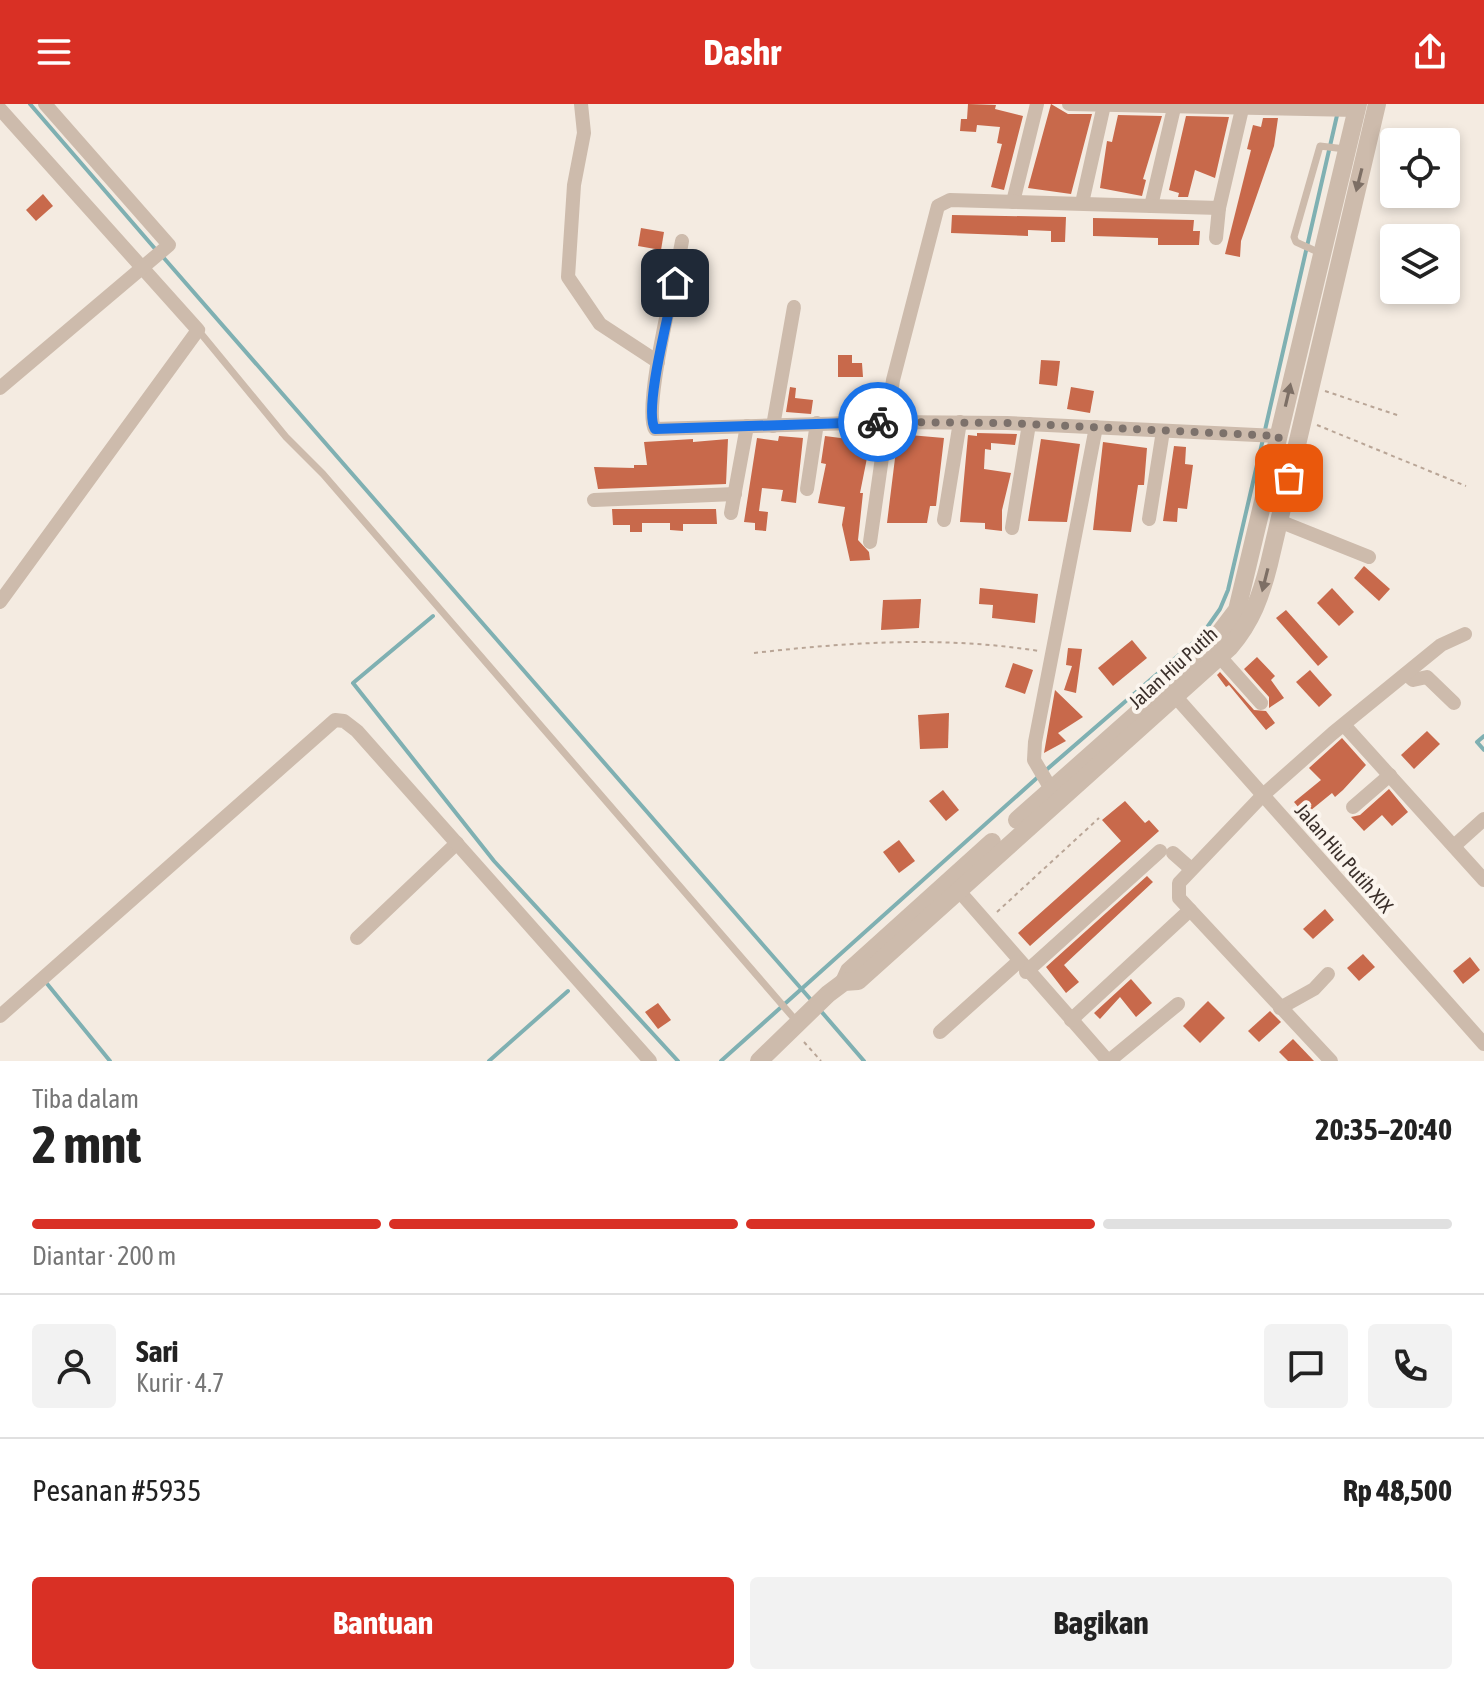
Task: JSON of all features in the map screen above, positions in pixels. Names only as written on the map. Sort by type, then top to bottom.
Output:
[{"type":"street","points":[[0,388],[169,245],[45,104]]},
{"type":"street","points":[[581,104],[584,133],[574,185],[568,277],[600,324],[658,362]]},
{"type":"street","points":[[1013,202],[1037,104]]},
{"type":"street","points":[[1069,104],[1242,109],[1357,107]]},
{"type":"street","name":"Jalan Hiu Putih","points":[[1276,508],[1279,436],[1322,254],[1354,149],[1377,104]]},
{"type":"street","points":[[1082,203],[1110,105]]},
{"type":"street","name":"Jalan Hiu Putih","points":[[759,1061],[844,982],[858,981],[959,891],[1117,739],[1175,696],[1220,657],[1242,632],[1258,604],[1276,508],[1309,385],[1354,149],[1357,107]]},
{"type":"street","points":[[1151,206],[1174,108]]},
{"type":"street","points":[[0,109],[141,270],[198,330],[0,602]]},
{"type":"street","points":[[1216,238],[1219,208],[1242,109]]},
{"type":"street","points":[[870,542],[886,422],[938,206],[950,200],[1219,208]]},
{"type":"street","points":[[682,241],[658,362],[651,419],[655,429],[960,422],[1279,436]]},
{"type":"street","points":[[773,426],[794,307]]},
{"type":"street","points":[[944,520],[960,422]]},
{"type":"street","points":[[807,489],[817,423]]},
{"type":"street","points":[[1012,528],[1029,424]]},
{"type":"street","points":[[731,513],[747,426]]},
{"type":"street","points":[[1051,789],[1034,760],[1051,653],[1079,528],[1096,427]]},
{"type":"street","points":[[1149,519],[1163,431]]},
{"type":"street","points":[[594,500],[735,494]]},
{"type":"street","points":[[844,982],[849,971],[1051,789],[1117,739],[1202,656],[1232,620],[1276,508],[1369,557]]},
{"type":"street","points":[[1331,1061],[1190,910],[1179,892],[1179,883],[1262,796],[1441,645],[1465,634]]},
{"type":"street","points":[[1220,657],[1261,703]]},
{"type":"street","points":[[1406,674],[1413,680],[1427,677],[1454,703]]},
{"type":"street","name":"Jalan Hiu Putih XIX","points":[[1175,696],[1484,1044]]},
{"type":"street","points":[[0,1016],[335,720],[344,721],[357,731],[650,1061]]},
{"type":"street","points":[[1344,725],[1484,880]]},
{"type":"street","points":[[1353,807],[1390,775]]},
{"type":"street","points":[[1454,846],[1484,819]]},
{"type":"street","points":[[357,938],[457,843]]},
{"type":"street","points":[[940,1032],[1166,852],[1190,868]]},
{"type":"street","points":[[959,891],[1022,967],[1109,1061],[1178,1004]]},
{"type":"street","points":[[1071,1020],[1190,910]]},
{"type":"street","points":[[1280,1008],[1314,989],[1328,974]]},
{"type":"lane","points":[[1322,254],[1296,242],[1294,237],[1320,146],[1354,149]]},
{"type":"lane","points":[[198,330],[286,437],[334,486],[797,1024]]},
{"type":"path","points":[[1309,385],[1400,416]]},
{"type":"path","points":[[1301,419],[1466,486]]},
{"type":"path","points":[[754,653],[907,641],[983,643],[1051,653]]},
{"type":"path","points":[[985,923],[1099,818]]},
{"type":"path","points":[[797,1024],[821,1061]]},
{"type":"building","points":[[968,104],[996,105],[995,109],[1023,116],[1004,190],[991,187],[1002,144],[997,143],[1000,127],[977,125],[976,132],[960,131],[961,119],[967,119]]},
{"type":"building","points":[[1051,104],[1068,114],[1092,114],[1071,194],[1028,188]]},
{"type":"building","points":[[1118,115],[1162,116],[1143,179],[1146,180],[1142,196],[1100,188],[1107,141],[1112,142]]},
{"type":"building","points":[[1186,116],[1229,117],[1215,178],[1195,170],[1188,197],[1178,197],[1179,193],[1169,190]]},
{"type":"building","points":[[1263,118],[1278,118],[1274,146],[1241,241],[1240,257],[1225,254],[1251,150],[1247,149],[1253,125],[1261,127]]},
{"type":"building","points":[[43,194],[53,206],[36,221],[26,210]]},
{"type":"building","points":[[952,215],[1066,217],[1065,242],[1051,242],[1051,231],[1028,230],[1028,236],[951,233]]},
{"type":"building","points":[[1093,218],[1194,220],[1193,231],[1200,231],[1199,245],[1158,245],[1158,238],[1093,236]]},
{"type":"building","points":[[641,228],[664,232],[661,250],[638,246]]},
{"type":"building","points":[[838,355],[852,355],[852,363],[862,363],[863,377],[838,377]]},
{"type":"building","points":[[1041,360],[1060,361],[1057,386],[1039,384]]},
{"type":"building","points":[[790,387],[796,388],[795,398],[813,400],[811,414],[786,412]]},
{"type":"building","points":[[1071,387],[1094,391],[1090,413],[1067,409]]},
{"type":"building","points":[[977,433],[1017,434],[1015,445],[991,443],[991,450],[985,449],[984,469],[1011,473],[1002,510],[1002,531],[985,529],[985,523],[960,522],[968,435],[977,436]]},
{"type":"building","points":[[898,434],[944,438],[936,506],[930,506],[927,523],[887,523]]},
{"type":"building","points":[[779,436],[803,438],[796,503],[781,501],[783,490],[762,488],[759,511],[768,512],[766,531],[755,530],[755,523],[744,522],[757,438],[778,441]]},
{"type":"building","points":[[825,436],[856,440],[856,436],[871,438],[860,493],[863,493],[858,540],[869,552],[870,560],[850,561],[842,525],[845,507],[818,503],[826,464],[821,463]]},
{"type":"building","points":[[693,439],[693,442],[728,439],[726,484],[598,489],[594,467],[634,468],[634,465],[647,465],[644,442]]},
{"type":"building","points":[[1041,439],[1080,444],[1067,522],[1028,521]]},
{"type":"building","points":[[1103,442],[1147,448],[1144,485],[1138,485],[1131,532],[1093,530]]},
{"type":"building","points":[[1174,446],[1186,447],[1185,464],[1193,465],[1187,509],[1178,508],[1177,522],[1163,521]]},
{"type":"building","points":[[612,509],[716,509],[717,524],[683,524],[683,531],[670,530],[670,523],[642,523],[642,532],[630,532],[630,525],[613,525]]},
{"type":"building","points":[[1364,566],[1390,589],[1379,601],[1354,578]]},
{"type":"building","points":[[980,588],[1038,594],[1035,623],[992,618],[993,605],[979,604]]},
{"type":"building","points":[[1332,588],[1354,612],[1339,626],[1317,603]]},
{"type":"building","points":[[921,599],[919,628],[881,630],[883,600]]},
{"type":"building","points":[[1286,610],[1328,657],[1318,666],[1276,618]]},
{"type":"building","points":[[1132,640],[1147,658],[1113,686],[1098,668]]},
{"type":"building","points":[[1068,648],[1082,649],[1076,693],[1064,690],[1072,666],[1066,665]]},
{"type":"building","points":[[1257,657],[1275,676],[1271,680],[1284,698],[1269,708],[1269,697],[1244,669]]},
{"type":"building","points":[[1013,663],[1033,670],[1025,694],[1005,687]]},
{"type":"building","points":[[1310,670],[1332,695],[1319,707],[1296,682]]},
{"type":"building","points":[[1220,672],[1254,710],[1266,711],[1275,723],[1266,730],[1229,685],[1226,687],[1217,675]]},
{"type":"building","points":[[1055,690],[1083,717],[1058,733],[1066,741],[1044,753]]},
{"type":"building","points":[[949,713],[948,748],[920,749],[918,715]]},
{"type":"building","points":[[1427,731],[1440,744],[1414,769],[1401,755]]},
{"type":"building","points":[[1342,738],[1366,765],[1335,797],[1332,793],[1305,815],[1294,802],[1321,780],[1309,768]]},
{"type":"building","points":[[1389,789],[1408,812],[1392,826],[1382,815],[1364,831],[1351,817],[1360,815]]},
{"type":"building","points":[[943,790],[959,810],[946,821],[929,801]]},
{"type":"building","points":[[1125,801],[1145,823],[1149,820],[1159,831],[1030,946],[1018,933],[1121,841],[1102,820]]},
{"type":"building","points":[[899,840],[915,861],[899,873],[883,852]]},
{"type":"building","points":[[1147,876],[1153,882],[1064,965],[1079,982],[1066,993],[1046,967]]},
{"type":"building","points":[[1325,909],[1334,920],[1313,939],[1303,929]]},
{"type":"building","points":[[1363,954],[1375,967],[1359,981],[1347,968]]},
{"type":"building","points":[[1470,957],[1480,970],[1463,984],[1453,971]]},
{"type":"building","points":[[1131,979],[1152,1003],[1136,1017],[1120,997],[1100,1019],[1094,1013]]},
{"type":"building","points":[[1208,1001],[1225,1018],[1200,1043],[1183,1026]]},
{"type":"building","points":[[658,1003],[671,1020],[658,1029],[645,1012]]},
{"type":"building","points":[[1270,1011],[1281,1022],[1259,1042],[1248,1031]]},
{"type":"building","points":[[1293,1039],[1314,1061],[1288,1061],[1279,1052]]},
{"type":"waterway","points":[[30,104],[157,251]]},
{"type":"waterway","points":[[1265,430],[1338,111]]},
{"type":"waterway","points":[[163,257],[812,1001]]},
{"type":"waterway","points":[[1045,771],[1201,636],[1220,609],[1228,590],[1263,439]]},
{"type":"waterway","points":[[433,616],[353,683],[494,861],[678,1061]]},
{"type":"waterway","points":[[1484,736],[1477,742],[1484,750]]},
{"type":"waterway","points":[[721,1061],[1038,777]]},
{"type":"waterway","points":[[44,980],[110,1061]]},
{"type":"waterway","points":[[489,1061],[568,991]]},
{"type":"waterway","points":[[820,1010],[864,1061]]},
{"type":"way so far","points":[[878,422],[1007,423],[1279,436],[1267,499],[1283,504],[1289,478]]},
{"type":"route","points":[[675,283],[658,362],[651,419],[655,429],[878,422]]}]
